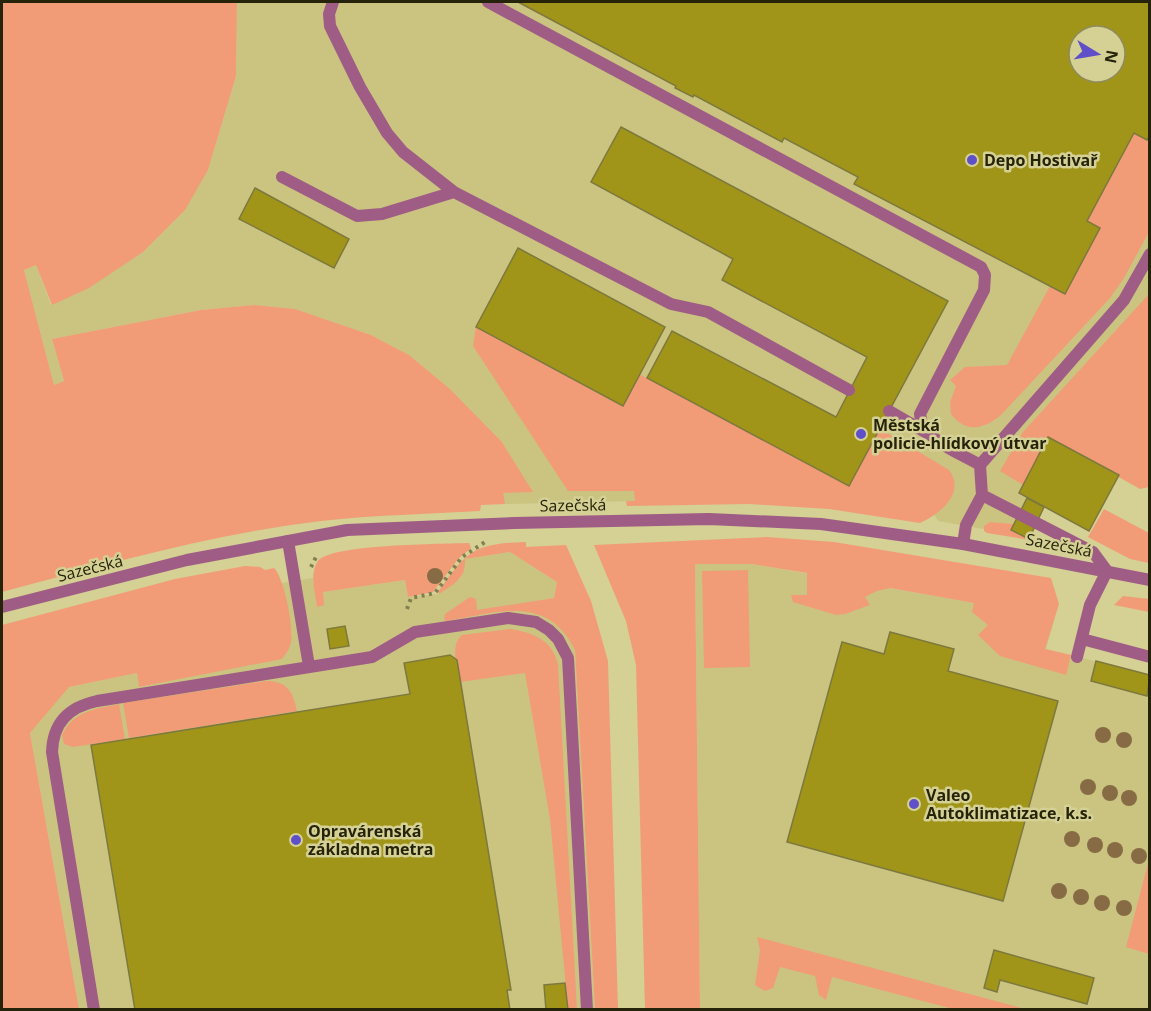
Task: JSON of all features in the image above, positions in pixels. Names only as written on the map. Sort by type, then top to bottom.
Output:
[{"type":"street","points":[[333,2],[329,14],[330,26],[360,87],[387,133],[403,152],[454,192],[671,304],[708,312],[849,390]]},
{"type":"street","points":[[488,2],[981,267],[985,275],[984,290],[921,407],[920,421],[928,434]]},
{"type":"street","points":[[282,177],[357,216],[382,214],[454,192]]},
{"type":"street","points":[[963,544],[966,525],[982,495],[980,465],[1124,300],[1149,254]]},
{"type":"street","points":[[889,411],[980,465]]},
{"type":"street","points":[[982,495],[1093,552],[1107,571],[1090,605],[1077,657]]},
{"type":"street","name":"Sazečská","points":[[2,607],[187,560],[347,530],[514,523],[754,519],[821,524],[963,544],[1149,580]]},
{"type":"street","points":[[288,541],[309,666]]},
{"type":"street","points":[[94,1010],[52,752],[58,726],[68,713],[89,702],[372,657],[415,632],[508,618],[536,622],[558,639],[570,668],[587,1010]]},
{"type":"street","points":[[1082,639],[1149,657]]},
{"type":"path","points":[[407,609],[411,598],[435,593],[462,557],[488,540]]},
{"type":"shaded area","points":[[2,2],[237,2],[236,76],[208,170],[185,210],[143,252],[89,288],[52,305],[36,265],[24,270],[54,385],[64,381],[52,339],[201,310],[254,305],[295,309],[371,335],[409,355],[450,389],[502,442],[533,492],[503,493],[505,504],[481,505],[480,511],[341,519],[240,534],[160,551],[2,592]]},
{"type":"shaded area","points":[[237,2],[1149,2],[1149,372],[1048,438],[1019,493],[1027,498],[1014,524],[990,522],[983,529],[938,521],[934,514],[926,520],[833,504],[635,501],[505,504],[502,493],[532,491],[502,442],[450,389],[409,355],[371,335],[294,309],[254,305],[201,310],[52,339],[64,381],[54,385],[24,270],[36,265],[51,305],[208,170],[236,76]]},
{"type":"shaded area","points":[[1134,133],[1147,140],[1149,135],[1149,232],[1124,278],[1110,298],[1001,415],[982,426],[963,425],[951,414],[950,402],[956,386],[950,380],[965,367],[1007,365],[1050,286],[1065,294],[1100,228],[1087,221]]},
{"type":"shaded area","points":[[1149,294],[1149,487],[1140,489],[1049,438],[1023,485],[1000,471],[1023,432]]},
{"type":"shaded area","points":[[476,327],[622,406],[639,374],[849,485],[879,428],[949,470],[955,486],[953,494],[943,508],[920,523],[829,509],[749,504],[627,506],[626,501],[635,501],[634,491],[568,491],[473,346]]},
{"type":"shaded area","points":[[1104,509],[1149,533],[1149,563],[1130,559],[1088,537]]},
{"type":"shaded area","points":[[990,522],[1014,524],[1012,530],[1028,539],[1031,534],[1042,542],[987,533],[984,531],[984,526]]},
{"type":"shaded area","points":[[767,537],[834,542],[1051,578],[1059,604],[1045,649],[1071,655],[1066,675],[1000,656],[978,635],[988,625],[972,612],[974,603],[890,588],[865,597],[870,605],[836,615],[793,602],[791,595],[807,595],[807,573],[752,564],[695,564],[700,1009],[645,1009],[636,665],[626,621],[594,545]]},
{"type":"shaded area","points":[[526,542],[526,547],[566,545],[591,601],[608,661],[618,1009],[595,1009],[575,650],[564,632],[550,620],[535,614],[519,611],[446,621],[444,619],[445,614],[470,597],[476,599],[477,610],[554,598],[557,582],[510,552],[465,559],[463,572],[458,580],[439,594],[438,592],[457,567],[465,558],[473,552],[494,545]]},
{"type":"shaded area","points":[[469,543],[471,548],[458,559],[433,592],[408,597],[405,580],[323,592],[324,605],[317,607],[313,583],[315,566],[327,555],[364,548]]},
{"type":"shaded area","points":[[510,552],[557,582],[554,598],[530,602],[568,635],[575,650],[595,1009],[79,1009],[30,733],[64,690],[137,673],[140,687],[286,654],[292,634],[282,583],[313,578],[317,606],[323,592],[405,580],[408,597],[439,594],[461,578],[465,559]]},
{"type":"shaded area","points":[[695,564],[752,564],[1055,617],[1046,649],[1149,675],[1149,1009],[700,1009]]},
{"type":"shaded area","points":[[245,566],[260,567],[265,570],[274,568],[278,573],[287,603],[292,635],[290,646],[282,659],[139,687],[137,673],[69,687],[30,733],[79,1009],[2,1009],[2,625],[175,579]]},
{"type":"shaded area","points":[[748,570],[750,667],[704,668],[702,571]]},
{"type":"shaded area","points":[[1123,596],[1149,599],[1149,612],[1114,605]]},
{"type":"shaded area","points":[[511,629],[527,633],[547,643],[558,664],[577,1009],[568,1009],[550,819],[525,673],[460,682],[456,664],[456,645],[462,635]]},
{"type":"shaded area","points":[[273,681],[288,688],[297,711],[129,738],[123,703]]},
{"type":"shaded area","points":[[119,704],[125,739],[73,747],[64,744],[62,735],[72,721],[86,712]]},
{"type":"shaded area","points":[[1149,860],[1150,954],[1126,947]]},
{"type":"shaded area","points":[[757,937],[1025,1009],[953,1009],[832,977],[826,1000],[819,995],[815,976],[780,967],[773,988],[765,991],[755,985],[760,950]]},
{"type":"building","name":"Depo Hostivař","points":[[518,2],[1150,2],[1150,135],[1147,140],[1134,133],[1087,221],[1100,228],[1065,294],[854,184],[858,177],[784,138],[782,142],[694,95],[693,97],[675,88],[676,86]]},
{"type":"building","points":[[621,127],[948,301],[849,486],[647,378],[672,331],[836,417],[867,357],[722,280],[733,259],[591,182]]},
{"type":"building","points":[[255,188],[349,239],[334,268],[239,219]]},
{"type":"building","points":[[518,248],[665,327],[623,406],[476,327]]},
{"type":"building","points":[[1048,437],[1119,475],[1089,531],[1019,493]]},
{"type":"building","points":[[1027,498],[1044,507],[1029,539],[1011,530]]},
{"type":"building","points":[[345,626],[349,646],[330,649],[327,629]]},
{"type":"building","name":"Valeo Autoklimatizace, k.s.","points":[[890,632],[954,649],[948,671],[1058,701],[1003,901],[787,842],[842,642],[884,654]]},
{"type":"building","name":"Opravárenská základna metra","points":[[450,655],[457,660],[511,990],[507,990],[510,1010],[135,1010],[91,745],[410,694],[404,663]]},
{"type":"building","points":[[1096,661],[1150,675],[1147,696],[1091,681]]},
{"type":"building","points":[[994,950],[1094,978],[1087,1004],[1000,980],[997,992],[984,988]]},
{"type":"building","points":[[565,983],[568,1010],[546,1010],[544,985]]},
{"type":"place","name":"Depo Hostivař","points":[[972,160]]},
{"type":"place","name":"Městská policie-hlídkový útvar","points":[[861,434]]},
{"type":"place","name":"Valeo Autoklimatizace, k.s.","points":[[914,804]]},
{"type":"place","name":"Opravárenská základna metra","points":[[296,840]]}]
